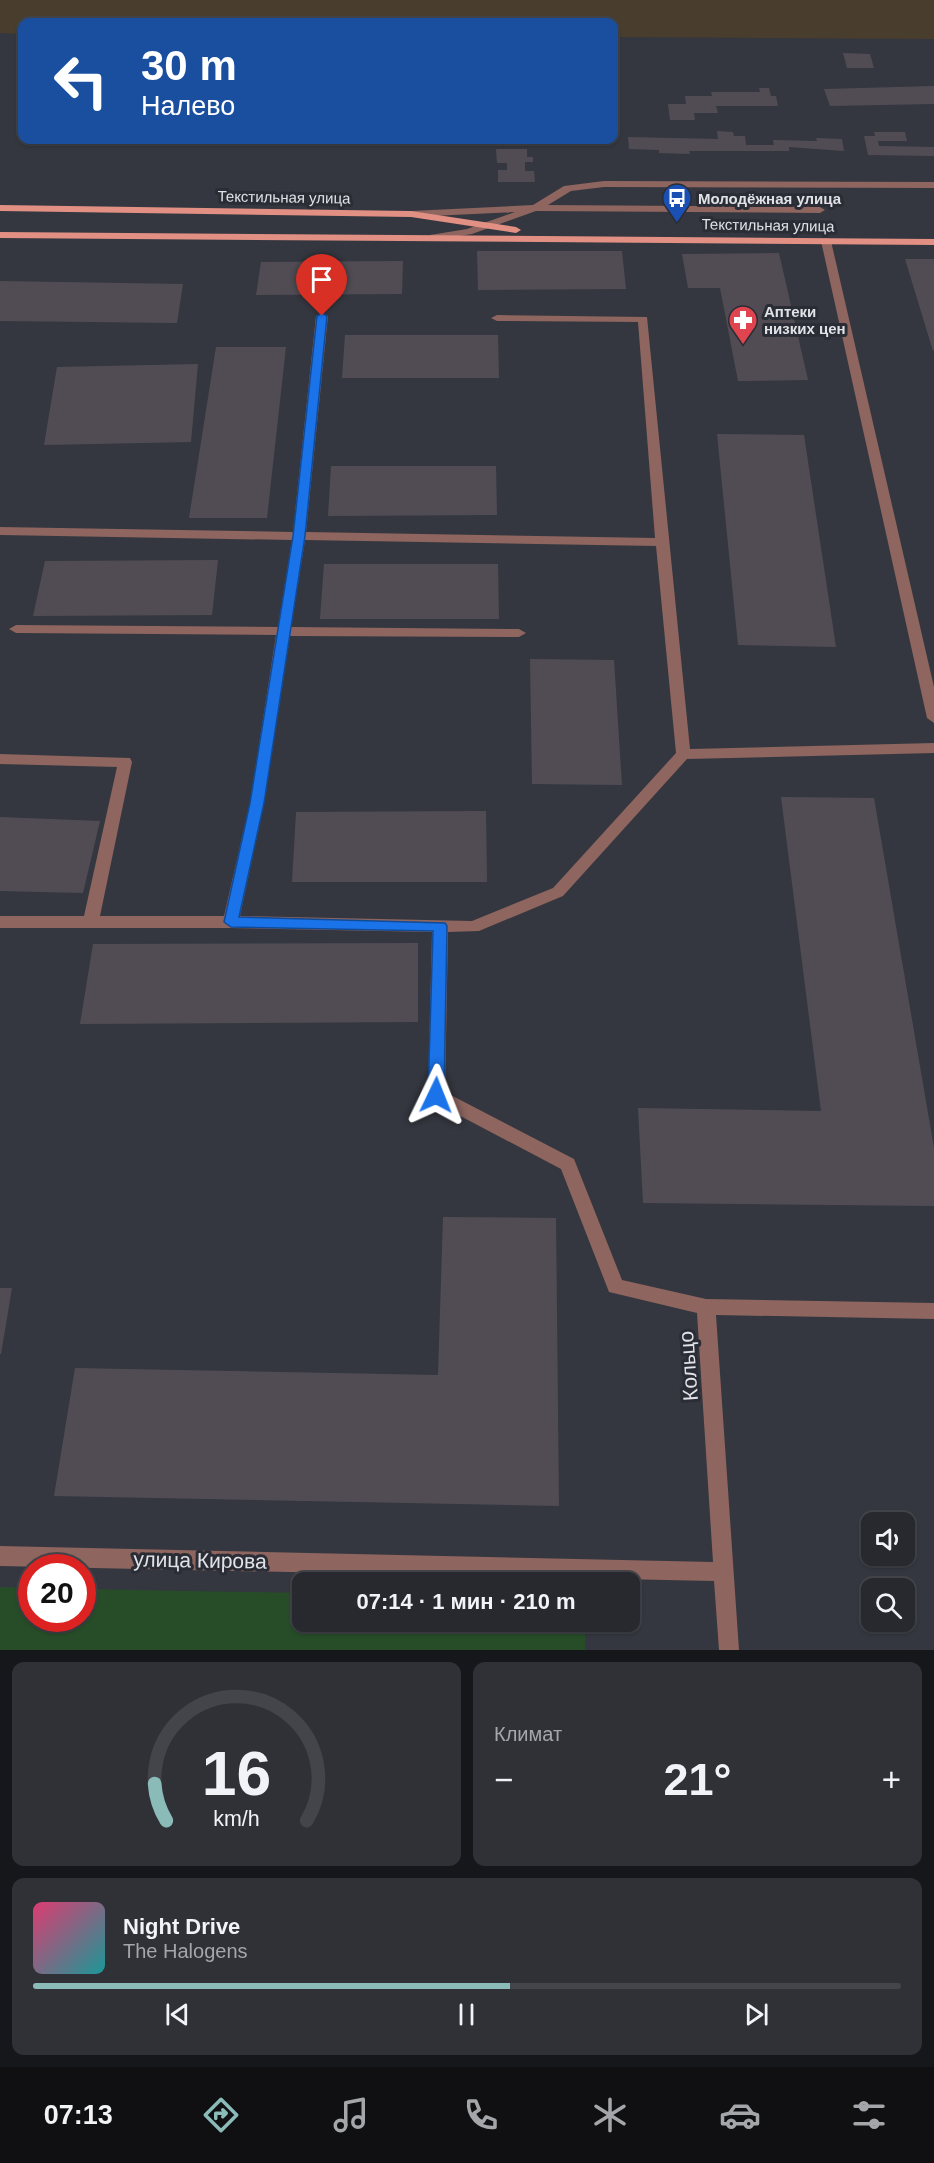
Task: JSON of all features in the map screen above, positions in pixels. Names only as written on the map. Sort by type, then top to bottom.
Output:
[{"type":"main road","name":"Текстильная улица","points":[[0,208],[411,214],[566,238]]},
{"type":"main road","name":"Текстильная улица","points":[[0,235],[934,242]]},
{"type":"street","points":[[434,237],[489,226],[535,208],[568,188],[604,184],[934,185]]},
{"type":"street","points":[[411,214],[535,208],[820,210]]},
{"type":"street","points":[[826,241],[934,718]]},
{"type":"street","points":[[231,922],[257,803],[285,630],[299,536],[322,316]]},
{"type":"street","points":[[497,318],[643,319],[683,754]]},
{"type":"street","points":[[0,531],[662,542]]},
{"type":"street","points":[[16,629],[519,633]]},
{"type":"street","points":[[0,922],[231,922],[473,927],[558,892],[683,754],[934,747]]},
{"type":"street","points":[[0,759],[125,762],[91,921]]},
{"type":"street","points":[[440,926],[436,1095],[568,1164],[615,1286],[706,1307]]},
{"type":"street","name":"Кольцо","points":[[729,1650],[706,1307],[934,1311]]},
{"type":"street","name":"улица Кирова","points":[[0,1556],[724,1572]]},
{"type":"shaded area","points":[[0,0],[934,0],[934,39],[618,37],[618,18],[18,18],[18,34],[0,33]]},
{"type":"green space","points":[[0,1587],[18,1588],[18,1632],[96,1632],[96,1589],[292,1593],[292,1632],[585,1632],[585,1650],[0,1650]]},
{"type":"building","points":[[843,53],[870,54],[874,68],[847,68]]},
{"type":"building","points":[[934,86],[934,104],[830,106],[824,89]]},
{"type":"building","points":[[759,88],[769,88],[771,96],[776,96],[778,106],[716,106],[718,113],[694,113],[695,120],[670,120],[668,104],[686,104],[685,96],[712,96],[711,92],[760,92]]},
{"type":"building","points":[[717,131],[733,132],[734,136],[745,136],[746,145],[774,145],[773,140],[842,139],[844,151],[789,147],[789,151],[689,151],[690,154],[629,149],[628,137],[718,139]]},
{"type":"building","points":[[874,132],[905,132],[907,141],[878,141],[879,146],[934,147],[934,156],[868,155],[864,136],[875,136]]},
{"type":"building","points":[[496,149],[527,149],[527,157],[533,157],[533,162],[525,162],[525,171],[534,171],[535,182],[498,182],[498,170],[507,170],[507,163],[497,163]]},
{"type":"building","points":[[477,251],[622,251],[626,289],[478,290]]},
{"type":"building","points":[[779,253],[808,380],[738,381],[720,288],[688,288],[682,254]]},
{"type":"building","points":[[905,259],[934,259],[933,351]]},
{"type":"building","points":[[403,261],[402,294],[256,295],[261,262]]},
{"type":"building","points":[[0,281],[183,284],[177,323],[0,321]]},
{"type":"building","points":[[345,335],[498,335],[499,378],[342,378]]},
{"type":"building","points":[[216,347],[286,347],[267,518],[189,518]]},
{"type":"building","points":[[198,364],[191,442],[44,445],[57,367]]},
{"type":"building","points":[[717,434],[804,435],[836,647],[738,645]]},
{"type":"building","points":[[331,466],[496,466],[497,515],[328,516]]},
{"type":"building","points":[[218,560],[212,615],[33,616],[45,561]]},
{"type":"building","points":[[324,564],[498,564],[499,619],[320,619]]},
{"type":"building","points":[[530,659],[614,660],[622,785],[532,784]]},
{"type":"building","points":[[781,797],[874,798],[934,1148],[934,1206],[643,1203],[638,1108],[821,1111]]},
{"type":"building","points":[[486,811],[487,882],[292,882],[296,812]]},
{"type":"building","points":[[0,817],[100,821],[83,893],[0,891]]},
{"type":"building","points":[[418,943],[418,1022],[80,1024],[93,944]]},
{"type":"building","points":[[443,1217],[556,1218],[559,1506],[54,1496],[75,1368],[438,1375]]},
{"type":"building","points":[[0,1288],[12,1288],[1,1354],[0,1354]]},
{"type":"place","name":"Молодёжная улица","points":[[677,224]]},
{"type":"place","name":"Аптеки низких цен","points":[[743,346]]},
{"type":"route","points":[[322,316],[299,536],[257,803],[231,922],[440,926],[436,1095]]}]
